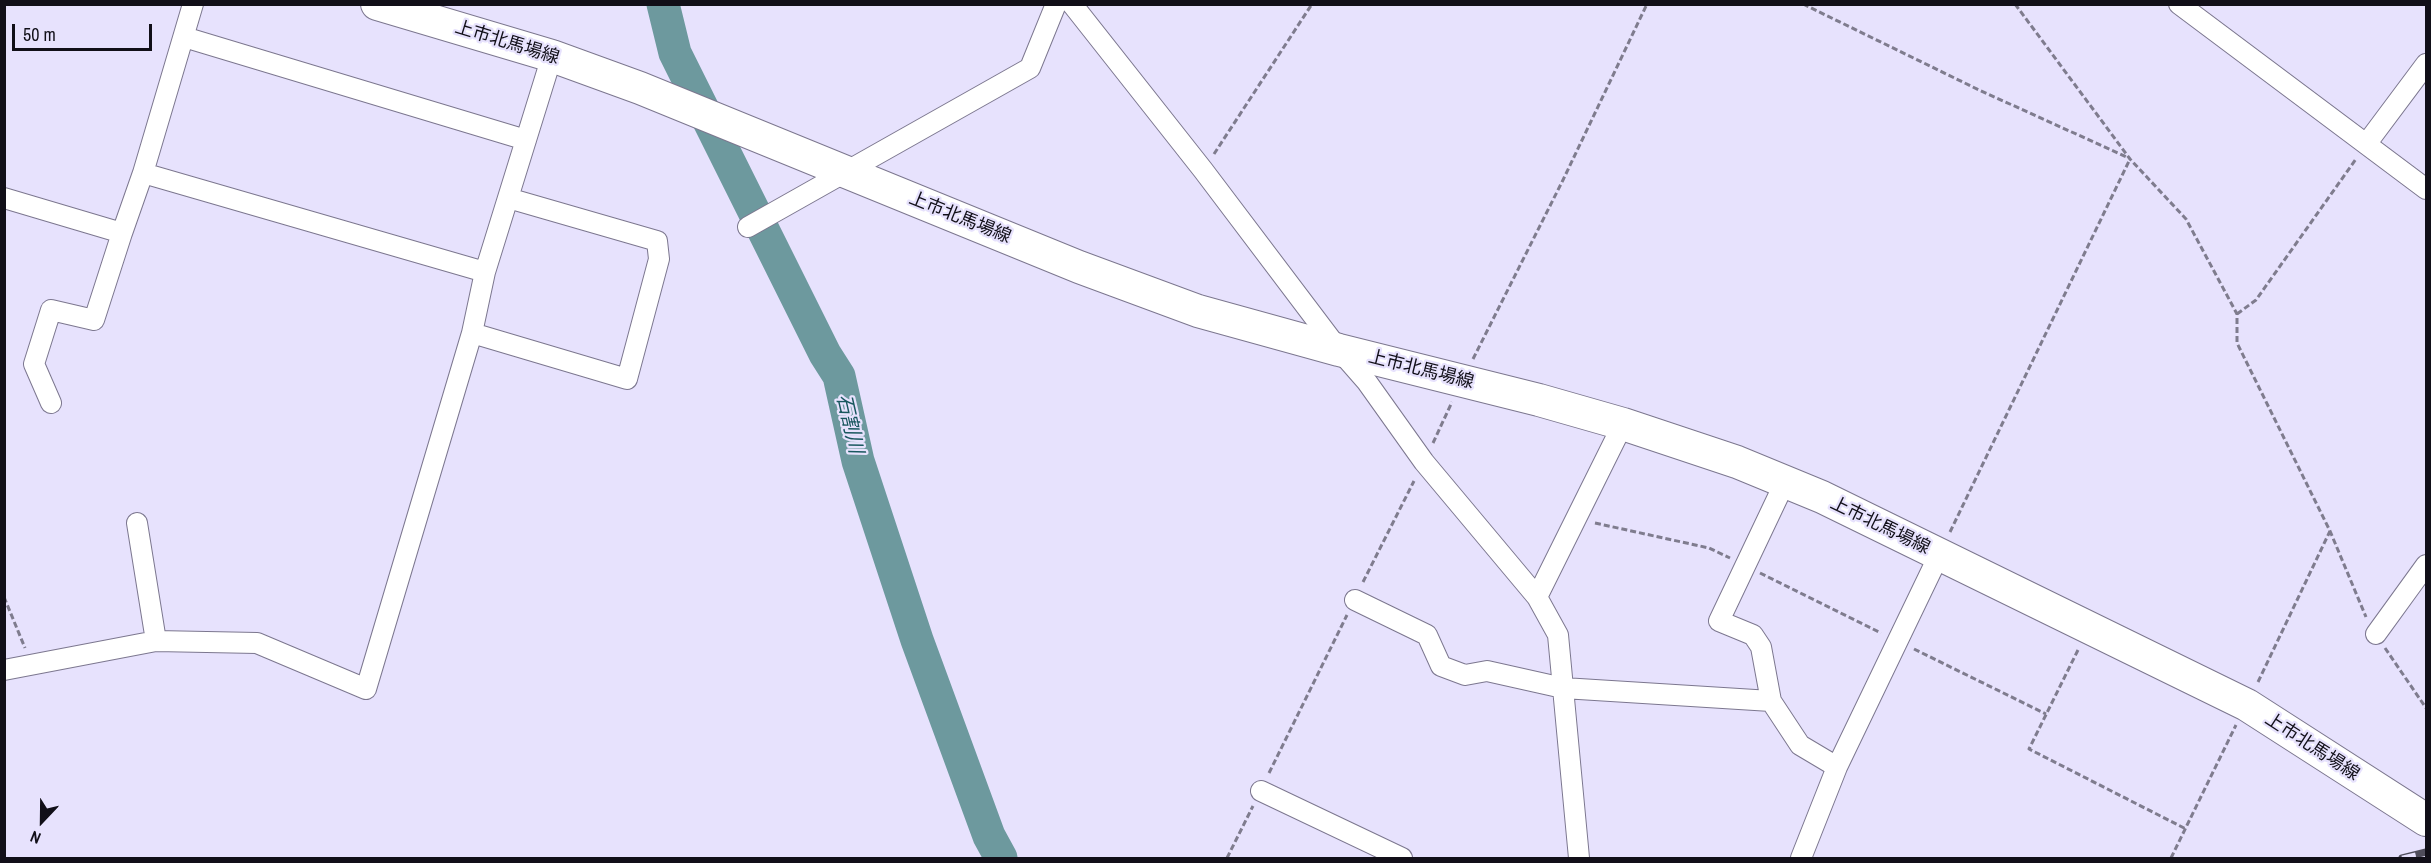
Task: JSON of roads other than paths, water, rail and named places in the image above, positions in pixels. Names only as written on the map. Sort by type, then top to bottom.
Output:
[{"type":"main road","name":"上市北馬場線","points":[[376,4],[552,56],[640,88],[1079,267],[1198,311],[1623,424],[1737,462],[1822,497],[2247,705],[2427,820]]},
{"type":"street","points":[[51,402],[34,364],[51,310],[94,320],[143,173],[193,4]]},
{"type":"street","points":[[748,227],[1030,68],[1056,4]]},
{"type":"street","points":[[1072,4],[1203,170],[1339,350],[1367,382],[1424,462],[1537,597],[1558,635],[1579,858]]},
{"type":"street","points":[[2179,4],[2427,189]]},
{"type":"street","points":[[184,37],[526,140]]},
{"type":"street","points":[[4,670],[156,641],[257,643],[366,689],[472,333],[485,272],[552,56]]},
{"type":"street","points":[[2367,143],[2427,64]]},
{"type":"street","points":[[143,173],[485,272]]},
{"type":"street","points":[[4,198],[122,234]]},
{"type":"street","points":[[472,333],[627,379],[659,259],[657,241],[508,198]]},
{"type":"street","points":[[1537,597],[1623,424]]},
{"type":"street","points":[[1785,482],[1719,621],[1754,635],[1761,647],[1771,701],[1800,745],[1838,767]]},
{"type":"street","points":[[137,523],[156,641]]},
{"type":"street","points":[[1802,858],[1838,767],[1939,555]]},
{"type":"street","points":[[2376,634],[2427,565]]},
{"type":"street","points":[[1355,600],[1427,634],[1442,666],[1465,675],[1487,670],[1563,688],[1771,701]]},
{"type":"street","points":[[1261,791],[1402,858]]},
{"type":"waterway","name":"石割川","points":[[663,4],[675,53],[825,354],[839,376],[858,461],[917,640],[989,836],[1001,858]]},
{"type":"railway","points":[[2402,858],[2426,852]]}]
